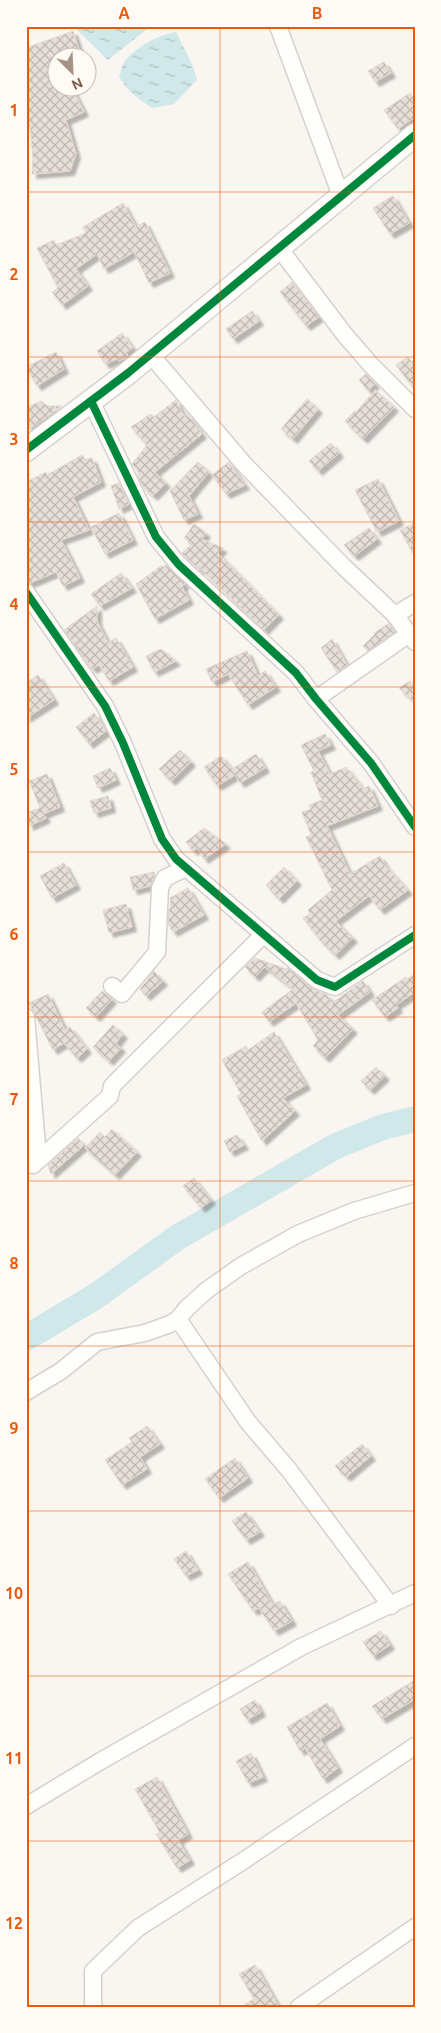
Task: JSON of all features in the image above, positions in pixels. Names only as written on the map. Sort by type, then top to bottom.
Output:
[{"type":"street","points":[[278,26],[341,196]]},
{"type":"street","points":[[26,450],[150,354],[341,196],[414,139]]},
{"type":"street","points":[[279,248],[345,335],[371,365],[415,409]]},
{"type":"street","points":[[150,354],[244,464],[344,567],[395,615],[412,638],[316,699]]},
{"type":"street","points":[[91,401],[156,537],[180,565],[296,673],[371,763],[415,827]]},
{"type":"street","points":[[26,592],[105,706],[123,743],[162,839],[176,859],[186,868],[317,980],[335,987],[415,935]]},
{"type":"street","points":[[395,615],[415,603]]},
{"type":"street","points":[[112,986],[122,994],[157,952],[160,888],[165,878],[186,868]]},
{"type":"street","points":[[30,1164],[110,1096],[112,1086],[264,934]]},
{"type":"street","points":[[26,1017],[37,1146],[30,1164]]},
{"type":"street","points":[[26,1392],[61,1371],[97,1342],[145,1333],[178,1319],[206,1290],[242,1266],[298,1234],[354,1211],[415,1193]]},
{"type":"street","points":[[178,1319],[248,1422],[289,1470],[390,1606]]},
{"type":"street","points":[[26,1806],[301,1647],[415,1593]]},
{"type":"street","points":[[94,2007],[92,2003],[93,1971],[138,1928],[243,1861],[415,1746]]},
{"type":"street","points":[[299,2007],[415,1927]]},
{"type":"water","points":[[73,26],[151,26],[108,60],[98,48],[96,48]]},
{"type":"water","points":[[176,32],[193,66],[197,80],[174,104],[152,108],[133,94],[119,76],[124,63],[141,46]]},
{"type":"building","points":[[73,31],[79,48],[48,48],[48,98],[77,98],[84,112],[66,120],[76,154],[70,171],[32,174],[33,159],[30,125],[26,127],[26,48]]},
{"type":"building","points":[[384,62],[391,73],[375,82],[368,71]]},
{"type":"building","points":[[410,93],[415,100],[415,117],[398,129],[384,110]]},
{"type":"building","points":[[393,196],[409,223],[390,234],[373,208]]},
{"type":"building","points":[[123,203],[136,227],[145,222],[170,273],[149,283],[134,252],[104,269],[97,254],[76,269],[88,286],[62,305],[52,292],[58,288],[37,248],[54,240],[56,245],[86,233],[83,227]]},
{"type":"building","points":[[292,282],[319,317],[306,326],[280,292]]},
{"type":"building","points":[[252,311],[259,321],[233,339],[226,329]]},
{"type":"building","points":[[122,333],[133,348],[126,352],[128,356],[125,358],[105,364],[97,351]]},
{"type":"building","points":[[56,352],[64,369],[37,386],[26,367]]},
{"type":"building","points":[[408,357],[415,366],[415,390],[396,365]]},
{"type":"building","points":[[366,374],[375,384],[368,390],[359,380]]},
{"type":"building","points":[[375,390],[394,407],[363,439],[345,421],[356,412]]},
{"type":"building","points":[[307,399],[318,409],[293,439],[281,429]]},
{"type":"building","points":[[176,400],[184,416],[188,414],[202,434],[155,472],[166,483],[153,496],[144,488],[137,475],[140,474],[132,464],[147,445],[131,427],[151,414],[154,417]]},
{"type":"building","points":[[41,401],[47,406],[62,406],[30,429],[26,423],[26,408]]},
{"type":"building","points":[[331,443],[339,453],[318,471],[309,461]]},
{"type":"building","points":[[82,455],[86,460],[92,458],[101,482],[73,497],[89,530],[61,540],[80,578],[63,586],[56,572],[30,583],[26,582],[26,482],[46,472],[47,475]]},
{"type":"building","points":[[198,462],[209,472],[189,496],[198,514],[184,520],[170,491]]},
{"type":"building","points":[[229,462],[245,485],[226,494],[212,475]]},
{"type":"building","points":[[378,479],[399,521],[377,532],[355,490]]},
{"type":"building","points":[[119,483],[129,504],[119,509],[111,486]]},
{"type":"building","points":[[119,513],[133,540],[105,554],[91,527]]},
{"type":"building","points":[[415,523],[415,557],[400,530]]},
{"type":"building","points":[[194,524],[206,533],[202,539],[223,548],[218,553],[279,615],[264,630],[182,553],[192,544],[184,538]]},
{"type":"building","points":[[369,528],[377,539],[354,556],[344,545]]},
{"type":"building","points":[[166,565],[185,584],[182,587],[189,600],[155,619],[136,584],[161,566]]},
{"type":"building","points":[[121,573],[132,588],[100,606],[91,594]]},
{"type":"building","points":[[97,606],[97,621],[108,643],[116,638],[133,667],[109,681],[99,665],[92,669],[64,630]]},
{"type":"building","points":[[389,623],[395,632],[368,651],[363,646],[374,633]]},
{"type":"building","points":[[332,639],[347,665],[337,672],[321,648]]},
{"type":"building","points":[[161,649],[176,661],[154,672],[146,656]]},
{"type":"building","points":[[247,651],[258,676],[265,671],[276,687],[248,705],[228,674],[212,682],[206,669]]},
{"type":"building","points":[[38,675],[54,700],[26,718],[26,683]]},
{"type":"building","points":[[410,681],[415,687],[415,703],[399,688]]},
{"type":"building","points":[[94,713],[106,731],[89,744],[76,727]]},
{"type":"building","points":[[325,734],[331,745],[318,751],[330,774],[346,767],[363,789],[369,786],[378,806],[327,826],[350,874],[380,856],[386,866],[408,890],[380,910],[369,896],[336,921],[353,938],[335,955],[320,940],[303,918],[310,914],[308,910],[332,890],[306,837],[311,835],[302,812],[311,809],[309,805],[322,800],[311,772],[314,771],[301,745]]},
{"type":"building","points":[[180,750],[191,762],[171,781],[159,769]]},
{"type":"building","points":[[256,754],[265,768],[240,783],[235,775],[217,786],[204,767],[221,756],[232,769]]},
{"type":"building","points":[[110,768],[116,780],[98,788],[93,776]]},
{"type":"building","points":[[47,774],[60,807],[43,814],[46,818],[29,826],[26,813],[40,808],[29,781]]},
{"type":"building","points":[[108,796],[111,808],[94,813],[90,801]]},
{"type":"building","points":[[204,828],[226,844],[204,859],[197,848],[193,851],[186,842]]},
{"type":"building","points":[[64,863],[76,885],[52,898],[40,876]]},
{"type":"building","points":[[284,867],[297,881],[279,899],[266,885]]},
{"type":"building","points":[[154,872],[155,877],[150,886],[133,890],[130,877]]},
{"type":"building","points":[[188,888],[204,915],[173,932],[168,924],[169,909],[171,908],[170,898]]},
{"type":"building","points":[[126,904],[132,927],[109,933],[103,910]]},
{"type":"building","points":[[255,958],[286,969],[288,968],[311,988],[327,995],[332,1003],[363,981],[370,992],[338,1015],[353,1029],[325,1058],[313,1046],[318,1040],[296,1003],[269,1022],[262,1012],[293,989],[265,967],[255,977],[245,967]]},
{"type":"building","points":[[154,971],[163,981],[146,996],[140,989]]},
{"type":"building","points":[[415,974],[415,992],[396,1005],[398,1008],[385,1017],[372,1000],[406,977],[407,979]]},
{"type":"building","points":[[102,991],[112,999],[96,1017],[86,1008]]},
{"type":"building","points":[[48,994],[65,1030],[70,1027],[87,1049],[77,1058],[64,1043],[53,1050],[29,1003]]},
{"type":"building","points":[[113,1025],[123,1034],[116,1043],[121,1048],[109,1061],[93,1047]]},
{"type":"building","points":[[274,1032],[306,1085],[283,1098],[295,1111],[262,1141],[237,1096],[241,1094],[222,1060],[246,1046],[248,1050]]},
{"type":"building","points":[[376,1067],[385,1076],[370,1090],[361,1081]]},
{"type":"building","points":[[112,1129],[137,1152],[115,1175],[85,1148],[100,1132],[105,1137]]},
{"type":"building","points":[[237,1135],[244,1145],[230,1152],[224,1141]]},
{"type":"building","points":[[78,1138],[84,1145],[51,1174],[48,1165]]},
{"type":"building","points":[[194,1178],[211,1200],[201,1208],[183,1186]]},
{"type":"building","points":[[147,1426],[160,1444],[140,1457],[147,1469],[122,1485],[105,1460],[132,1442],[129,1438]]},
{"type":"building","points":[[362,1444],[371,1456],[346,1477],[335,1466]]},
{"type":"building","points":[[235,1458],[248,1478],[219,1498],[205,1479]]},
{"type":"building","points":[[246,1512],[260,1532],[246,1540],[232,1521]]},
{"type":"building","points":[[186,1551],[198,1570],[186,1576],[174,1559]]},
{"type":"building","points":[[248,1562],[273,1605],[280,1601],[292,1621],[274,1631],[259,1608],[253,1611],[228,1574]]},
{"type":"building","points":[[381,1631],[390,1645],[373,1656],[363,1642]]},
{"type":"building","points":[[415,1680],[415,1699],[382,1719],[372,1706]]},
{"type":"building","points":[[255,1700],[261,1712],[247,1720],[240,1709]]},
{"type":"building","points":[[327,1703],[340,1726],[320,1739],[338,1768],[323,1779],[305,1748],[300,1751],[287,1727]]},
{"type":"building","points":[[251,1753],[263,1777],[248,1783],[236,1761]]},
{"type":"building","points":[[157,1777],[188,1834],[178,1840],[190,1860],[177,1868],[156,1834],[160,1833],[135,1789]]},
{"type":"building","points":[[255,1965],[279,2007],[241,2007],[254,1999],[239,1974]]},
{"type":"waterway","points":[[26,1338],[96,1296],[178,1237],[336,1146],[383,1127],[415,1119]]},
{"type":"cycle path","points":[[26,450],[128,373],[415,135]]},
{"type":"cycle path","points":[[91,401],[156,537],[179,565],[296,673],[371,763],[415,827]]},
{"type":"cycle path","points":[[26,592],[105,706],[123,743],[162,839],[176,859],[317,980],[335,987],[415,935]]}]
